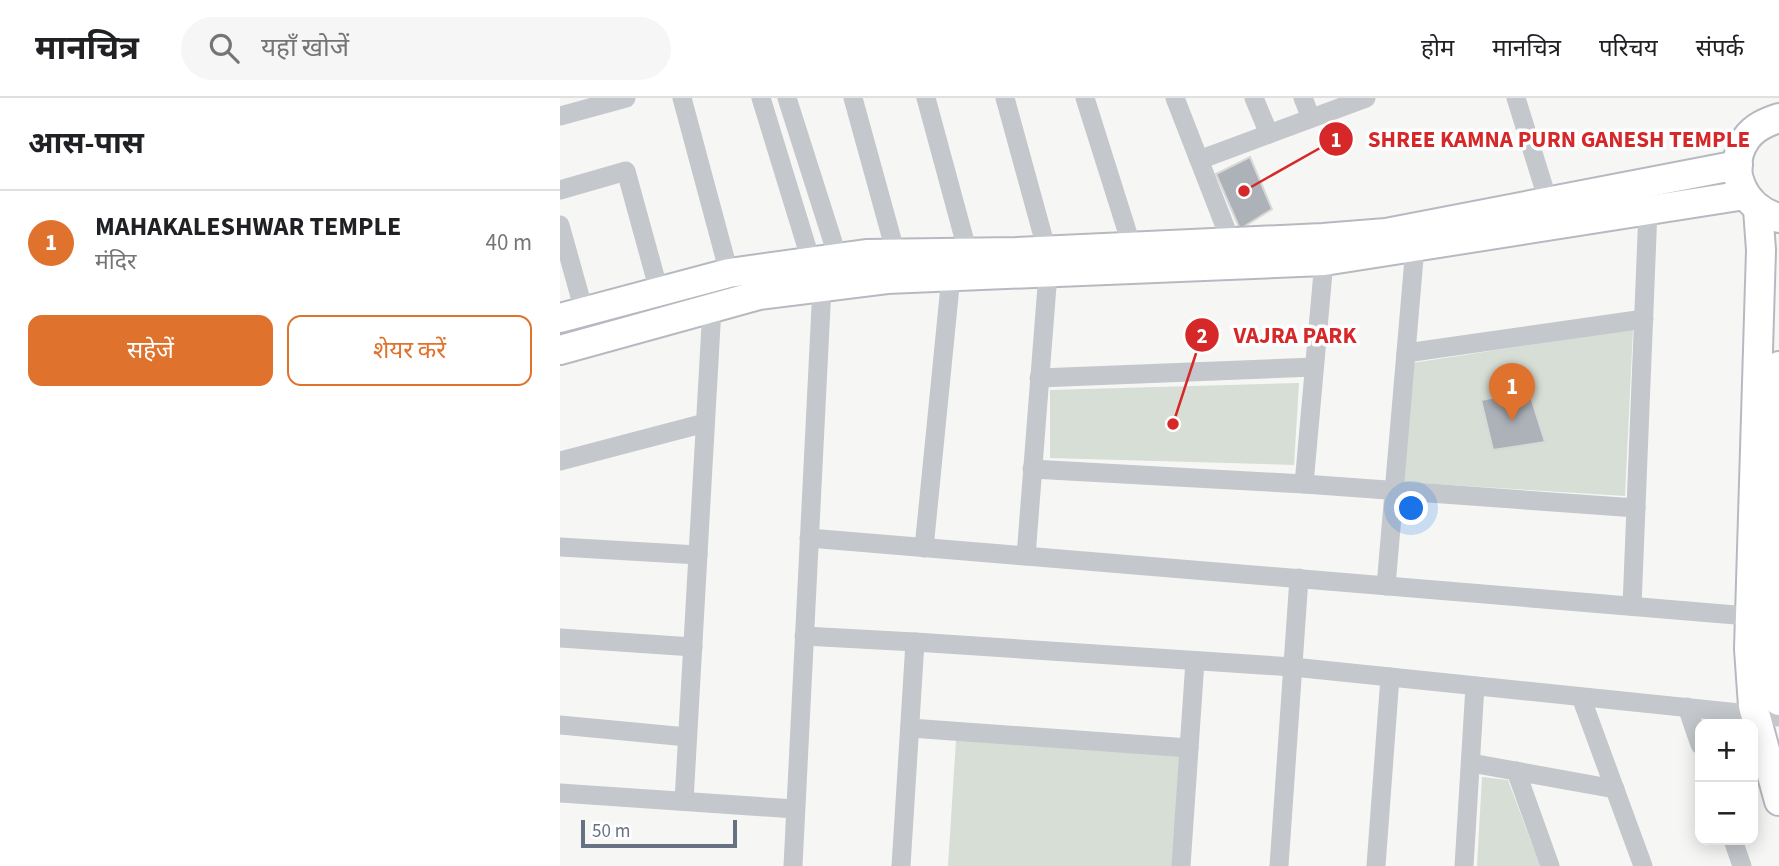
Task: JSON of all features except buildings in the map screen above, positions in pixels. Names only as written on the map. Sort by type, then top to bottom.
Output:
[{"type":"street","points":[[560,116],[623,98]]},
{"type":"street","points":[[682,98],[729,273]]},
{"type":"street","points":[[761,98],[825,260],[822,287]]},
{"type":"street","points":[[788,98],[825,260],[793,866]]},
{"type":"street","points":[[853,98],[896,254]]},
{"type":"street","points":[[926,98],[968,253]]},
{"type":"street","points":[[1005,98],[1047,262],[1026,556]]},
{"type":"street","points":[[1085,98],[1132,247]]},
{"type":"street","points":[[1175,98],[1231,243]]},
{"type":"street","points":[[1254,98],[1269,134]]},
{"type":"street","points":[[1303,98],[1311,118]]},
{"type":"street","points":[[1199,160],[1366,98]]},
{"type":"street","points":[[1516,98],[1548,201]]},
{"type":"street","points":[[1773,98],[1779,116],[1761,124],[1747,138],[1738,156],[1737,176],[1761,207],[1761,617],[1772,677],[1771,711],[1779,801]]},
{"type":"street","points":[[560,350],[758,295],[887,279],[951,276],[1132,247],[1385,233],[1738,165]]},
{"type":"street","points":[[560,190],[626,171],[659,291]]},
{"type":"street","points":[[560,225],[572,315],[729,273],[825,260],[896,254],[968,253],[1047,262],[1324,261],[1648,210],[1761,207]]},
{"type":"street","points":[[1632,606],[1648,210]]},
{"type":"street","points":[[1386,586],[1415,247]]},
{"type":"street","points":[[1304,484],[1324,261]]},
{"type":"street","points":[[924,548],[951,276]]},
{"type":"street","points":[[684,801],[712,307]]},
{"type":"street","points":[[1406,353],[1644,319]]},
{"type":"street","points":[[1761,617],[1773,504],[1779,366]]},
{"type":"street","points":[[1040,378],[1314,368]]},
{"type":"street","points":[[560,461],[705,423]]},
{"type":"street","points":[[1032,469],[1304,484],[1636,508]]},
{"type":"street","points":[[809,538],[1761,617]]},
{"type":"street","points":[[560,547],[698,555]]},
{"type":"street","points":[[1279,866],[1299,579]]},
{"type":"street","points":[[804,636],[1293,667],[1687,707],[1771,711]]},
{"type":"street","points":[[560,638],[692,647]]},
{"type":"street","points":[[901,866],[915,642]]},
{"type":"street","points":[[1181,866],[1195,661]]},
{"type":"street","points":[[1377,866],[1390,677]]},
{"type":"street","points":[[1464,866],[1475,686]]},
{"type":"street","points":[[1581,697],[1643,866]]},
{"type":"street","points":[[1687,707],[1695,730]]},
{"type":"street","points":[[560,725],[687,737]]},
{"type":"street","points":[[910,728],[1189,747]]},
{"type":"street","points":[[1471,763],[1615,789]]},
{"type":"street","points":[[1516,771],[1550,866]]},
{"type":"street","points":[[560,793],[796,809]]},
{"type":"street","points":[[1735,845],[1742,866]]},
{"type":"shaded area","points":[[1633,329],[1625,496],[1403,482],[1412,363]]},
{"type":"shaded area","points":[[1299,383],[1294,465],[1050,458],[1050,390]]},
{"type":"shaded area","points":[[956,740],[1180,753],[1173,866],[948,866]]},
{"type":"shaded area","points":[[1482,777],[1508,780],[1540,866],[1477,866]]},
{"type":"place","name":"SHREE KAMNA PURN GANESH TEMPLE","points":[[1244,191]]},
{"type":"place","name":"MAHAKALESHWAR TEMPLE","points":[[1512,421]]},
{"type":"place","name":"VAJRA PARK","points":[[1173,424]]}]
